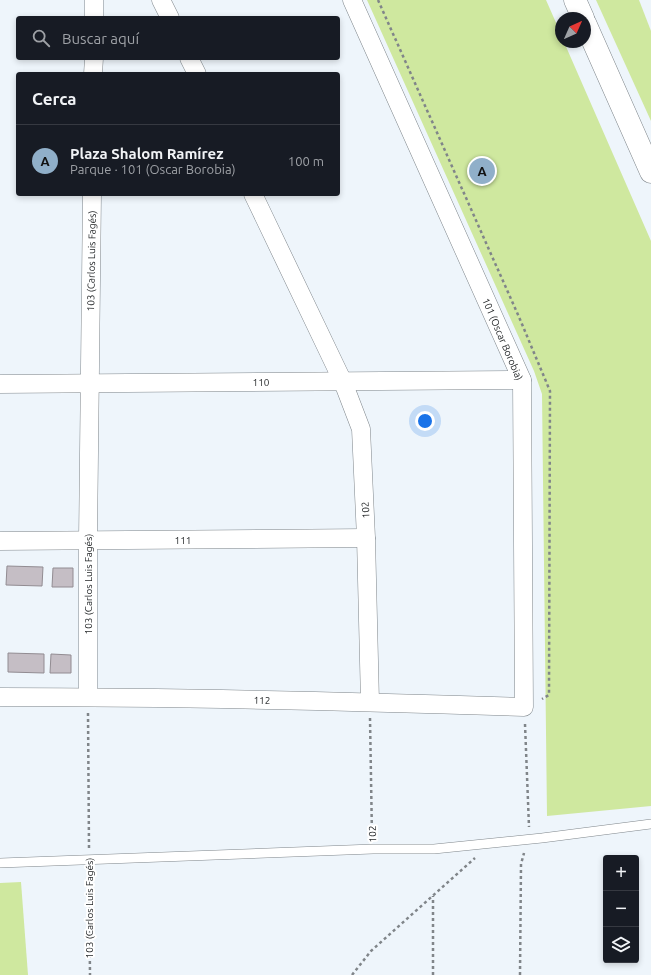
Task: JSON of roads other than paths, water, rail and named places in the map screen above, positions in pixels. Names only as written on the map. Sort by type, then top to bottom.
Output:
[{"type":"main road","points":[[575,0],[580,12]]},
{"type":"main road","points":[[591,37],[651,172]]},
{"type":"street","points":[[94,0],[94,16]]},
{"type":"street","points":[[161,0],[169,16]]},
{"type":"street","name":"101 (Oscar Borobia)","points":[[352,0],[522,380],[524,707]]},
{"type":"street","points":[[94,60],[94,72]]},
{"type":"street","points":[[190,60],[195,72]]},
{"type":"street","name":"103 (Carlos Luis Fagés)","points":[[88,697],[88,540],[92,196]]},
{"type":"street","name":"102","points":[[255,196],[343,382],[361,429],[366,538],[370,702]]},
{"type":"street","name":"110","points":[[0,384],[522,380]]},
{"type":"street","name":"111","points":[[0,541],[366,538]]},
{"type":"street","name":"112","points":[[0,697],[370,702],[524,707]]},
{"type":"lane","points":[[0,863],[434,848],[542,838],[651,824]]},
{"type":"place","name":"Plaza Shalom Ramírez","points":[[482,171]]}]
